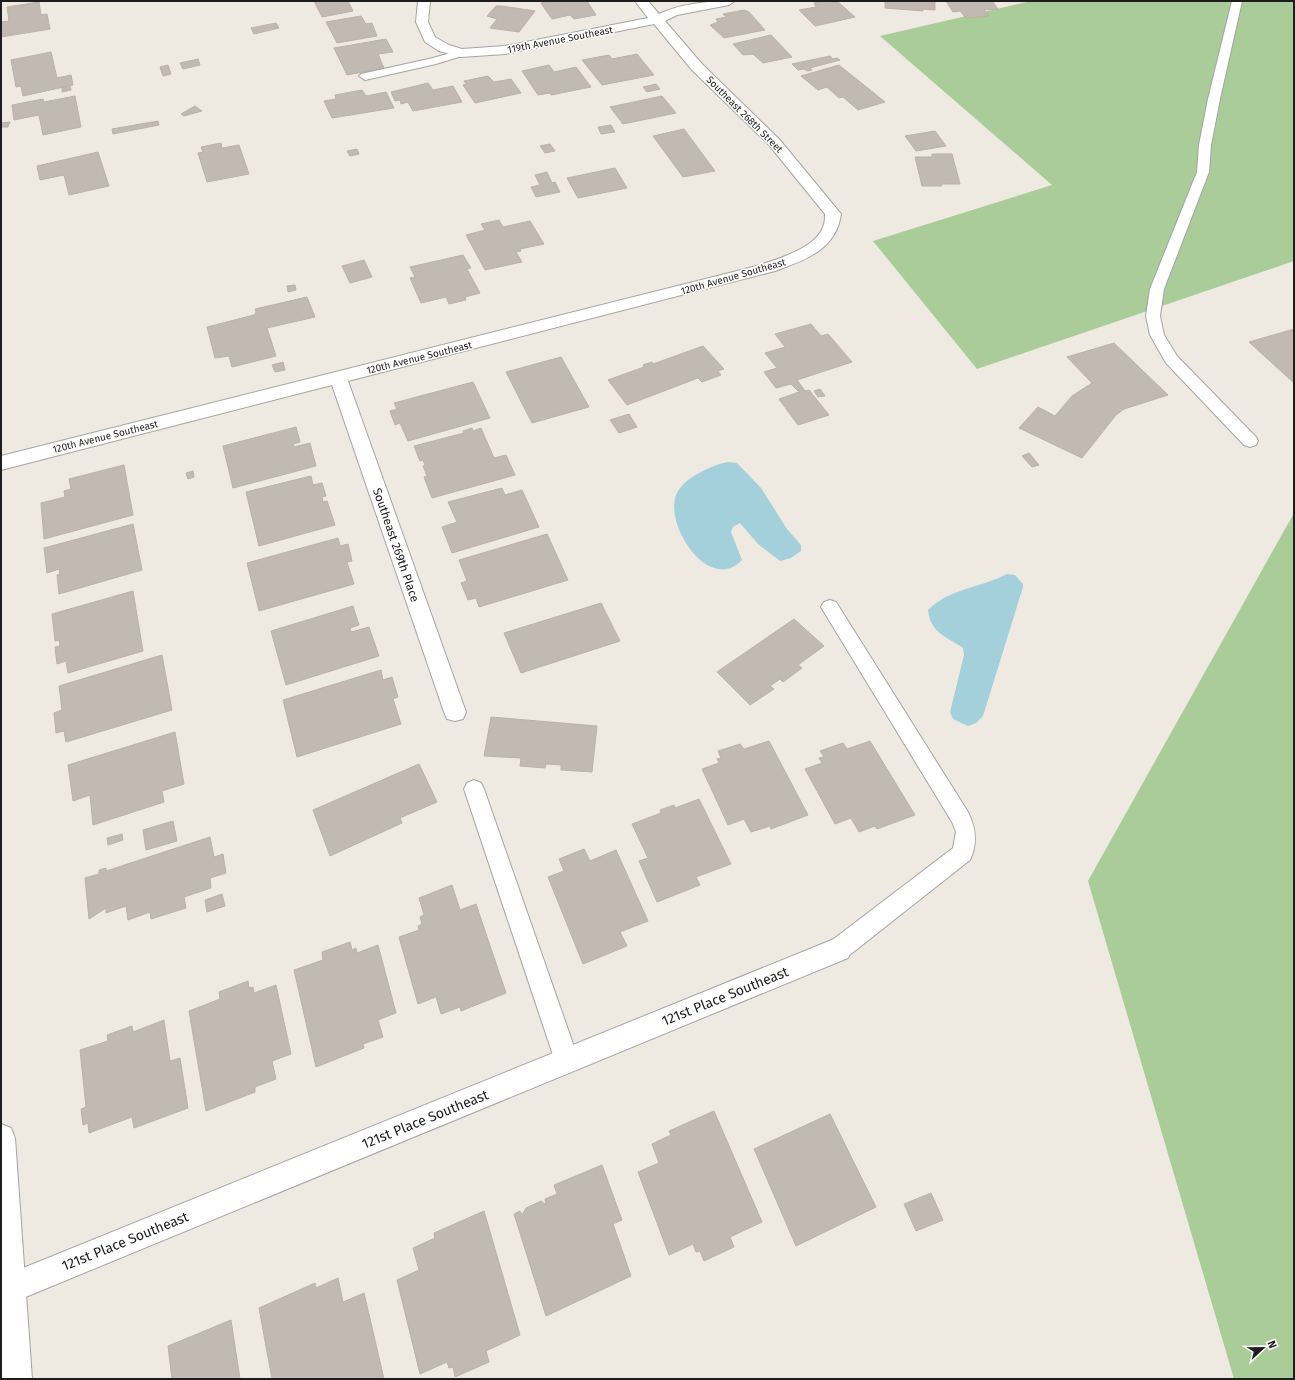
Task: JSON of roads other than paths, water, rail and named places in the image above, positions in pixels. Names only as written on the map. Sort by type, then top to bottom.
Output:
[{"type":"street","name":"119th Avenue Southeast","points":[[424,1],[422,22],[430,39],[444,48],[461,53],[505,50],[656,20],[673,12],[730,1]]},
{"type":"street","name":"Southeast 268th Street","points":[[641,1],[697,67],[774,142],[833,214],[834,224],[829,234]]},
{"type":"street","name":"120th Avenue Southeast","points":[[1,462],[742,275],[788,260],[817,245],[829,234]]},
{"type":"street","name":"Southeast 269th Place","points":[[338,378],[455,712]]},
{"type":"street","name":"121st Place Southeast","points":[[11,1288],[839,949]]},
{"type":"street","points":[[1,1138],[16,1379]]},
{"type":"lane","points":[[1237,1],[1214,100],[1205,146],[1203,172],[1157,289],[1153,316],[1157,335],[1171,359],[1250,441]]},
{"type":"lane","points":[[364,76],[436,61],[461,53]]},
{"type":"lane","points":[[830,607],[961,818],[966,832],[963,853],[839,949]]},
{"type":"lane","points":[[474,789],[567,1061]]},
{"type":"water","points":[[728,462],[737,463],[761,488],[787,529],[801,545],[801,551],[791,558],[780,561],[758,544],[740,523],[733,527],[731,532],[742,560],[729,568],[716,569],[703,562],[692,551],[682,537],[676,521],[674,506],[677,493],[692,477],[714,466]]},
{"type":"water","points":[[1007,574],[1015,575],[1023,584],[1023,587],[983,716],[976,723],[968,726],[953,719],[950,712],[964,655],[963,648],[940,634],[932,624],[928,610],[945,597]]}]
